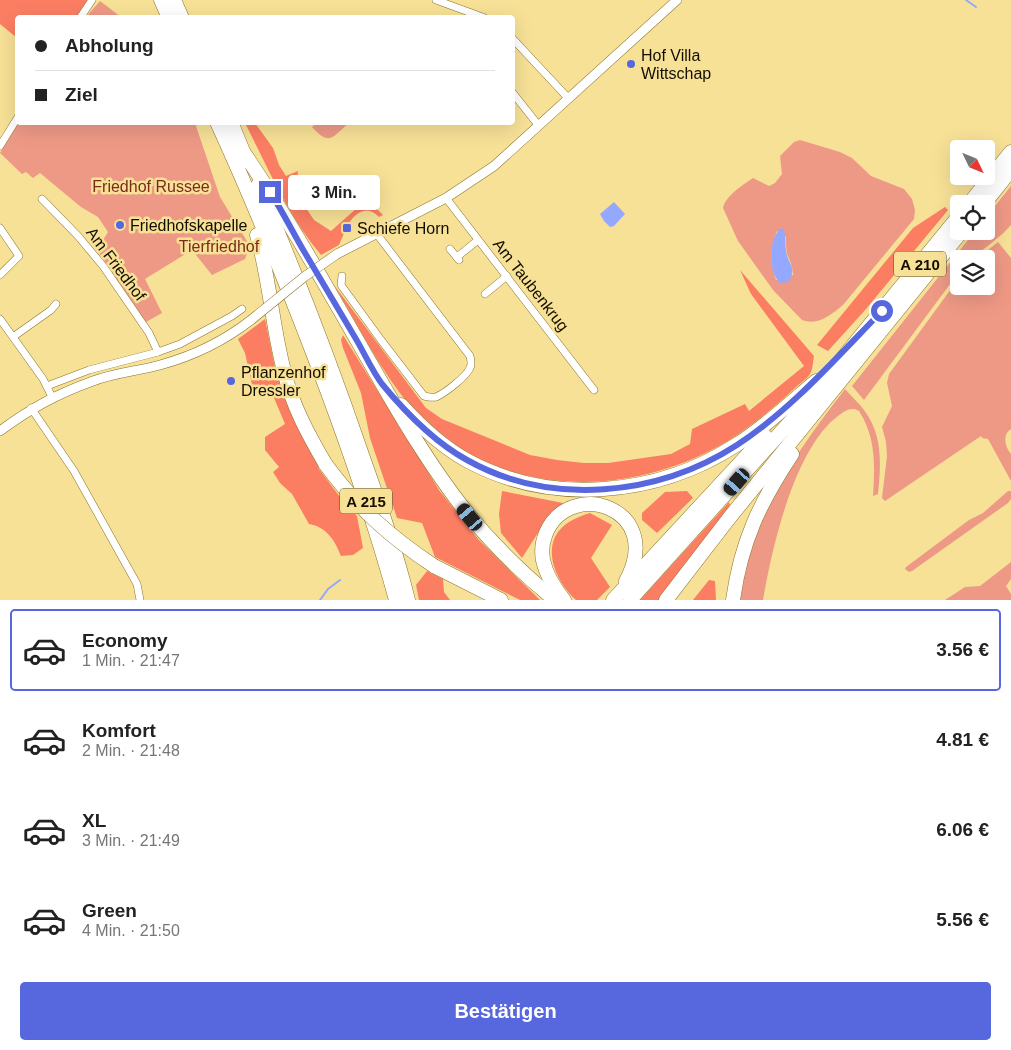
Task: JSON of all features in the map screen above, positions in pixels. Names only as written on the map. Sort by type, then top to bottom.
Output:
[{"type":"highway","points":[[161,0],[168,15]]},
{"type":"highway","points":[[174,0],[181,15]]},
{"type":"highway","name":"A 215","points":[[219,125],[239,155],[302,292],[347,411],[385,522],[408,600]]},
{"type":"highway","name":"A 215","points":[[232,125],[239,155],[336,414],[365,499],[396,600]]},
{"type":"highway","points":[[976,195],[1011,152]]},
{"type":"highway","points":[[239,155],[279,205],[305,253],[426,455],[464,509],[506,557],[555,600]]},
{"type":"highway","points":[[239,155],[261,249],[284,372],[306,428],[326,465],[352,498],[378,524],[413,552],[434,566],[501,600]]},
{"type":"highway","points":[[991,195],[1011,170]]},
{"type":"highway","name":"A 210","points":[[630,600],[792,420],[950,227]]},
{"type":"highway","name":"A 210","points":[[666,600],[730,517],[955,240]]},
{"type":"highway","points":[[614,598],[882,311]]},
{"type":"highway","points":[[733,600],[741,556],[760,506],[781,470],[846,374]]},
{"type":"highway","points":[[382,382],[422,428],[467,460],[499,475],[523,482],[553,488],[591,490],[626,487],[653,482],[716,457],[752,435],[816,380]]},
{"type":"highway","points":[[564,600],[546,571],[542,556],[544,540],[550,524],[562,513],[576,506],[592,504],[603,506],[618,514],[626,521],[635,537],[636,547],[633,564],[614,598]]},
{"type":"street","points":[[82,15],[92,0]]},
{"type":"street","points":[[436,0],[477,15]]},
{"type":"street","points":[[0,431],[31,408],[52,397],[95,380],[159,365],[195,353],[221,341],[337,254],[446,198],[494,166],[677,0]]},
{"type":"street","points":[[515,41],[567,101]]},
{"type":"street","points":[[515,96],[540,126]]},
{"type":"street","points":[[0,146],[15,121]]},
{"type":"street","name":"Am Taubenkrug","points":[[446,198],[594,390]]},
{"type":"street","name":"Am Friedhof","points":[[42,199],[78,236],[103,266],[149,333],[158,352]]},
{"type":"street","points":[[0,228],[19,256],[0,275]]},
{"type":"street","points":[[342,276],[341,285],[422,394],[430,398],[437,396],[468,371],[471,365],[470,356],[376,233]]},
{"type":"street","points":[[450,249],[458,259],[478,240]]},
{"type":"street","points":[[485,294],[507,276]]},
{"type":"street","points":[[13,337],[51,310],[56,304]]},
{"type":"street","points":[[47,386],[89,370],[158,352],[180,344],[232,316],[242,308]]},
{"type":"street","points":[[0,319],[47,386],[52,397]]},
{"type":"street","points":[[31,408],[74,471],[137,584],[140,600]]},
{"type":"green space","points":[[100,1],[118,15],[88,15]]},
{"type":"green space","name":"Friedhof Russee","points":[[17,125],[196,125],[220,197],[250,246],[245,259],[212,275],[192,250],[145,279],[162,313],[146,322],[97,250],[108,232],[98,217],[81,207],[40,173],[33,178],[26,172],[22,174],[0,153]]},
{"type":"green space","points":[[314,125],[347,125],[331,138],[323,137],[312,127]]},
{"type":"green space","points":[[800,140],[840,152],[852,158],[871,176],[904,189],[912,199],[915,210],[914,219],[843,305],[829,316],[813,322],[802,320],[773,290],[738,241],[723,208],[731,195],[753,178],[769,186],[775,183],[782,174],[780,156],[794,142]],"holes":[[[777,231],[786,237],[787,254],[793,275],[776,280],[772,267],[773,245]]]},
{"type":"green space","points":[[1011,186],[1011,225],[995,240],[995,206]]},
{"type":"green space","points":[[968,240],[995,240],[983,250],[960,250]]},
{"type":"green space","points":[[998,242],[1011,258],[1011,429],[1006,434],[1005,441],[1011,454],[1011,481],[988,439],[981,436],[885,501],[882,498],[887,456],[882,427],[892,406],[887,383],[889,374],[950,290],[950,295],[995,295],[995,250],[988,250]]},
{"type":"green space","points":[[950,263],[950,284],[864,400],[852,386]]},
{"type":"green space","points":[[845,389],[864,410],[875,429],[880,461],[878,494],[873,496],[874,463],[869,431],[859,411],[854,409],[848,410],[838,416],[823,431],[809,451],[797,475],[779,528],[763,600],[740,600],[745,570],[764,514],[792,462]]},
{"type":"green space","points":[[1008,491],[1011,491],[1011,499],[1008,503],[912,571],[909,572],[905,569],[969,520],[983,513]]},
{"type":"green space","points":[[1011,562],[1011,579],[1006,586],[1011,594],[1011,600],[945,600],[965,587],[980,586]]},
{"type":"shaded area","points":[[0,0],[88,0],[78,15],[15,15],[15,36],[0,24]]},
{"type":"shaded area","points":[[246,125],[256,125],[273,148],[279,165],[286,176],[298,171],[296,193],[314,220],[331,231],[367,199],[383,215],[379,217],[370,211],[358,214],[348,225],[345,224],[343,229],[345,231],[339,245],[321,255],[298,224],[270,174]]},
{"type":"shaded area","points":[[945,207],[948,210],[866,309],[828,351],[817,345],[913,228]]},
{"type":"shaded area","points":[[740,270],[814,356],[810,374],[764,416],[728,441],[689,460],[649,474],[606,481],[564,481],[523,475],[483,461],[446,439],[413,409],[391,380],[334,285],[426,408],[442,419],[530,455],[584,463],[608,463],[671,454],[690,444],[692,429],[745,404],[749,411],[804,366],[751,294]]},
{"type":"shaded area","points":[[265,319],[276,373],[296,424],[317,461],[319,469],[357,516],[363,548],[353,555],[341,556],[336,545],[325,531],[309,524],[292,494],[280,483],[273,472],[279,467],[265,450],[265,437],[285,424],[269,386],[254,394],[245,353],[238,339]]},
{"type":"shaded area","points":[[343,335],[439,490],[479,540],[540,600],[520,600],[435,557],[422,523],[397,518],[370,438],[361,393],[343,348],[341,340]]},
{"type":"shaded area","points":[[502,491],[563,503],[543,525],[522,558],[501,533],[499,514]]},
{"type":"shaded area","points":[[687,491],[693,498],[657,533],[642,520],[642,513],[665,492]]},
{"type":"shaded area","points":[[729,502],[730,505],[661,600],[640,600]]},
{"type":"shaded area","points":[[590,513],[612,525],[591,558],[610,587],[597,600],[576,600],[565,587],[556,571],[553,562],[552,545],[558,532],[566,524]]},
{"type":"shaded area","points":[[427,571],[443,579],[444,592],[450,600],[419,600],[416,585]]},
{"type":"shaded area","points":[[709,580],[715,581],[716,600],[693,600]]},
{"type":"water","points":[[614,202],[625,214],[614,226],[610,227],[600,214]]},
{"type":"water","points":[[781,228],[784,230],[786,251],[792,273],[788,282],[780,283],[773,271],[771,255],[774,240]]},
{"type":"waterway","points":[[966,0],[976,7]]},
{"type":"waterway","points":[[320,600],[328,589],[340,580]]},
{"type":"place","name":"Hof Villa Wittschap","points":[[631,64]]},
{"type":"place","name":"Friedhofskapelle","points":[[120,225]]},
{"type":"place","name":"Schiefe Horn","points":[[347,228]]},
{"type":"place","name":"Pflanzenhof Dressler","points":[[231,381]]},
{"type":"route","points":[[270,192],[382,382],[422,428],[467,460],[508,478],[537,485],[572,490],[633,486],[653,482],[716,457],[752,435],[780,412],[816,380],[882,311]]},
{"type":"park label","name":"Tierfriedhof","points":[[219,246]]}]
